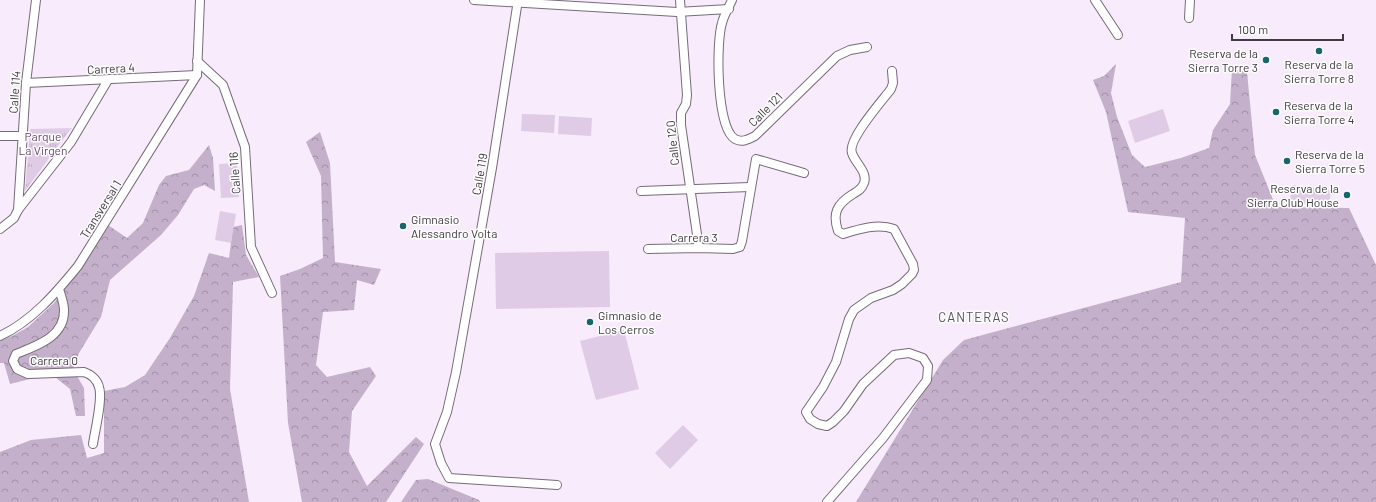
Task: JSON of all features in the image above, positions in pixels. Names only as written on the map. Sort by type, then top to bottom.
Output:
[{"type":"street","name":"Calle 114","points":[[18,210],[26,83],[36,0]]},
{"type":"street","points":[[197,75],[200,0]]},
{"type":"street","points":[[474,0],[598,4],[681,12],[729,9]]},
{"type":"street","name":"Calle 120","points":[[680,0],[687,95],[686,104],[681,114],[681,125],[699,248]]},
{"type":"street","name":"Calle 121","points":[[732,0],[722,23],[719,49],[720,89],[722,112],[726,125],[731,134],[742,141],[756,136],[837,56],[850,50],[867,47]]},
{"type":"street","points":[[1094,0],[1118,35]]},
{"type":"street","points":[[1189,18],[1190,0]]},
{"type":"street","name":"Calle 119","points":[[518,1],[492,168],[456,372],[447,412],[435,444],[441,463],[449,478],[557,485]]},
{"type":"street","name":"Calle 116","points":[[197,62],[223,85],[245,147],[251,247],[272,293]]},
{"type":"street","points":[[827,502],[883,438],[927,380],[928,366],[923,358],[909,353],[894,355],[863,384],[844,411],[827,426],[818,424],[810,419],[806,412],[823,387],[836,362],[849,319],[854,310],[871,298],[893,290],[902,284],[914,270],[913,264],[894,229],[886,226],[878,226],[843,234],[838,231],[834,221],[835,214],[840,205],[845,199],[862,188],[865,182],[864,176],[852,154],[851,147],[856,136],[891,89],[893,83],[892,71]]},
{"type":"street","name":"Carrera 4","points":[[26,83],[197,75]]},
{"type":"street","name":"Transversal 1","points":[[0,336],[7,333],[37,311],[59,289],[78,266],[197,75]]},
{"type":"street","points":[[0,229],[14,218],[18,210],[71,142],[108,80]]},
{"type":"street","points":[[0,136],[23,136]]},
{"type":"street","points":[[641,191],[750,187],[756,159],[804,173]]},
{"type":"street","name":"Carrera 3","points":[[648,249],[733,249],[740,247],[750,187]]},
{"type":"street","name":"Carrera 0","points":[[59,289],[64,311],[60,327],[51,337],[40,345],[16,354],[13,361],[17,369],[28,374],[84,372],[91,374],[99,386],[99,407],[93,444]]},
{"type":"green space","points":[[1116,64],[1111,93],[1117,117],[1132,155],[1145,167],[1181,158],[1209,148],[1213,130],[1230,104],[1232,69],[1247,72],[1255,155],[1276,207],[1349,208],[1376,265],[1376,502],[856,502],[943,360],[964,340],[1181,282],[1185,218],[1128,212],[1106,112],[1093,80],[1104,76]]},
{"type":"green space","points":[[1163,109],[1170,131],[1135,143],[1128,121]]},
{"type":"green space","points":[[522,114],[555,115],[554,133],[521,131]]},
{"type":"green space","points":[[559,116],[592,118],[591,136],[558,134]]},
{"type":"green space","name":"Parque La Virgen","points":[[72,128],[67,134],[25,191],[30,129]]},
{"type":"green space","points":[[320,132],[330,163],[335,262],[381,269],[374,285],[357,280],[354,310],[323,312],[316,365],[327,377],[370,367],[376,376],[352,411],[349,452],[367,486],[416,437],[424,444],[386,502],[302,502],[288,423],[280,276],[300,269],[323,258],[321,176],[306,142]]},
{"type":"green space","points":[[209,145],[213,158],[215,191],[204,185],[194,189],[178,215],[161,235],[110,280],[101,317],[79,353],[73,369],[84,388],[85,416],[76,416],[70,389],[55,377],[30,379],[10,384],[4,363],[0,363],[0,341],[28,327],[54,303],[79,271],[108,225],[127,238],[143,223],[159,185],[166,176],[189,170]]},
{"type":"green space","points":[[237,163],[239,197],[221,198],[219,164]]},
{"type":"green space","points":[[1292,185],[1331,190],[1329,206],[1290,202]]},
{"type":"green space","points":[[220,211],[236,214],[231,243],[215,240]]},
{"type":"green space","points":[[242,225],[246,255],[259,277],[233,282],[230,389],[249,502],[0,502],[0,452],[31,440],[81,435],[87,458],[104,453],[104,391],[125,387],[145,375],[170,338],[194,296],[209,253],[229,258],[233,227]]},
{"type":"green space","points":[[609,251],[610,307],[496,309],[495,253]]},
{"type":"green space","points":[[624,330],[639,389],[596,400],[580,341]]},
{"type":"green space","points":[[683,425],[698,440],[670,469],[655,453]]},
{"type":"green space","points":[[428,479],[479,500],[480,502],[401,502],[416,480]]},
{"type":"place","name":"Reserva de la Sierra Torre 8","points":[[1319,51]]},
{"type":"place","name":"Reserva de la Sierra Torre 3","points":[[1266,60]]},
{"type":"place","name":"Reserva de la Sierra Torre 4","points":[[1276,112]]},
{"type":"place","name":"Reserva de la Sierra Torre 5","points":[[1287,161]]},
{"type":"place","name":"Reserva de la Sierra Club House","points":[[1347,195]]},
{"type":"place","name":"Gimnasio Alessandro Volta","points":[[403,226]]},
{"type":"place","name":"Gimnasio de Los Cerros","points":[[590,322]]},
{"type":"district","name":"CANTERAS","points":[[974,317]]}]
